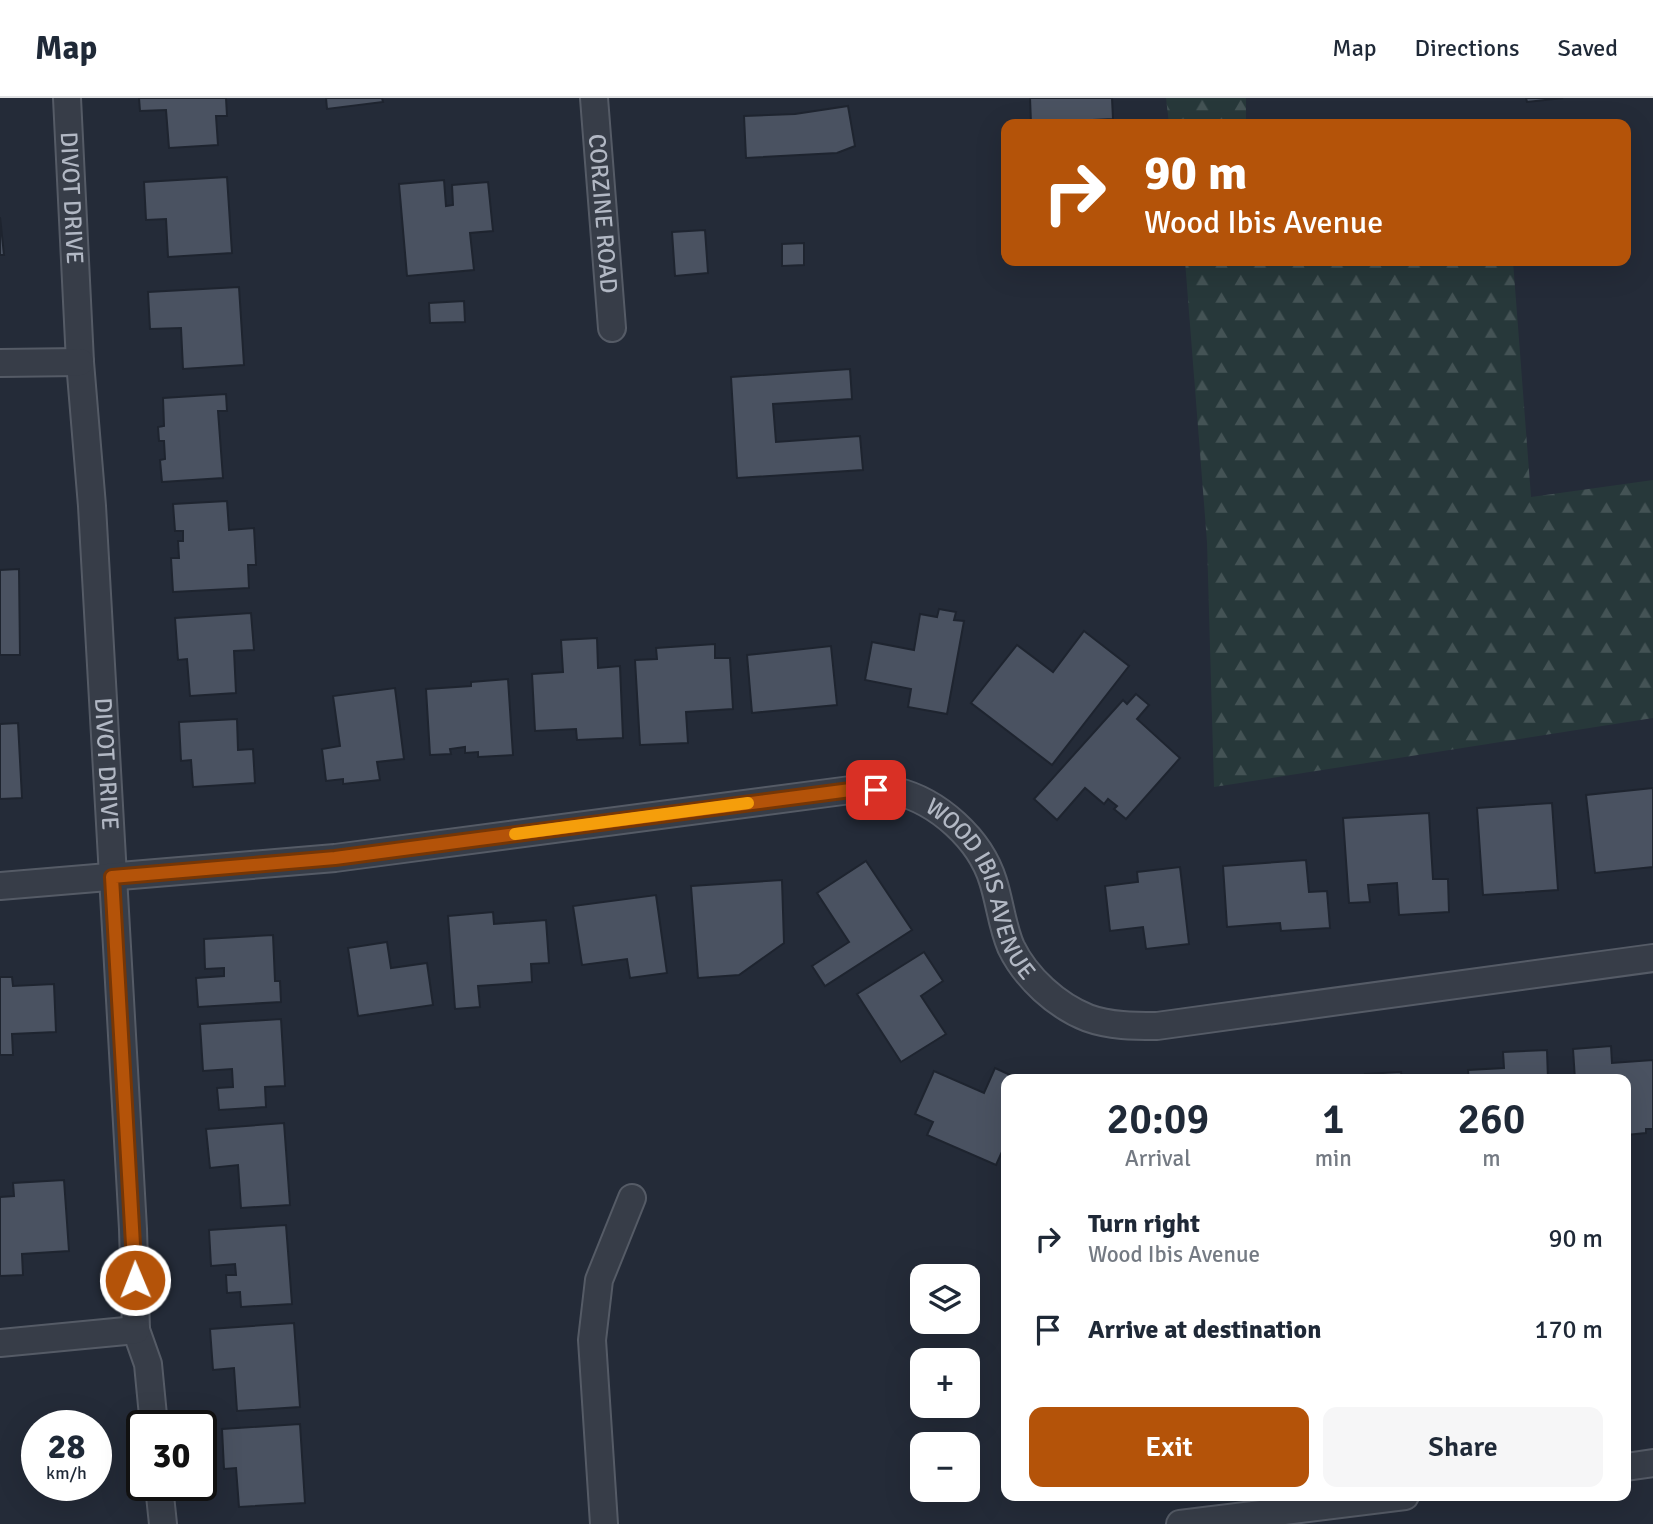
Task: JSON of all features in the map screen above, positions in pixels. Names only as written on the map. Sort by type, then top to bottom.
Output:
[{"type":"street","name":"DIVOT DRIVE","points":[[67,98],[80,362],[93,520],[134,1229],[136,1331],[148,1364],[152,1410]]},
{"type":"street","name":"CORZINE ROAD","points":[[594,98],[612,328]]},
{"type":"street","points":[[0,363],[80,362]]},
{"type":"street","name":"WOOD IBIS AVENUE","points":[[0,886],[335,858],[858,789],[895,790],[928,804],[954,823],[978,849],[993,880],[1012,947],[1029,975],[1056,999],[1088,1018],[1122,1026],[1157,1026],[1653,958]]},
{"type":"street","points":[[604,1524],[592,1340],[599,1280],[632,1198]]},
{"type":"street","points":[[0,1343],[136,1331]]},
{"type":"street","points":[[1631,1466],[1653,1463]]},
{"type":"street","points":[[161,1501],[163,1524]]},
{"type":"street","points":[[1180,1524],[1365,1501]]},
{"type":"green space","points":[[1166,98],[1246,98],[1246,119],[1168,119]]},
{"type":"green space","points":[[1185,266],[1513,266],[1531,497],[1653,480],[1653,718],[1214,787],[1207,542]]},
{"type":"building","points":[[139,98],[226,98],[227,116],[216,116],[218,145],[169,148],[166,110],[140,111]]},
{"type":"building","points":[[326,98],[382,98],[383,102],[327,109]]},
{"type":"building","points":[[1030,98],[1112,98],[1113,119],[1031,119]]},
{"type":"building","points":[[1526,98],[1563,98],[1527,102]]},
{"type":"building","points":[[848,106],[855,146],[837,153],[746,158],[744,116],[795,114]]},
{"type":"building","points":[[227,177],[232,253],[168,257],[166,219],[146,220],[144,182]]},
{"type":"building","points":[[444,180],[446,206],[453,205],[452,185],[488,182],[493,231],[470,233],[474,270],[407,276],[399,184]]},
{"type":"building","points":[[0,217],[4,255],[0,255]]},
{"type":"building","points":[[705,230],[708,273],[675,276],[672,232]]},
{"type":"building","points":[[804,243],[804,265],[782,266],[782,244]]},
{"type":"building","points":[[239,287],[244,365],[183,369],[181,328],[150,329],[148,292]]},
{"type":"building","points":[[464,301],[465,322],[430,323],[429,303]]},
{"type":"building","points":[[850,369],[852,399],[773,404],[776,442],[860,436],[863,470],[737,478],[731,377]]},
{"type":"building","points":[[226,394],[227,411],[218,411],[223,478],[162,482],[160,460],[165,459],[164,441],[159,441],[158,427],[164,426],[163,398]]},
{"type":"building","points":[[227,501],[229,530],[254,528],[256,565],[248,565],[249,588],[173,592],[171,558],[179,558],[178,541],[183,541],[183,531],[175,531],[173,504]]},
{"type":"building","points":[[19,569],[20,655],[0,655],[0,570]]},
{"type":"building","points":[[939,609],[956,612],[954,620],[964,621],[947,714],[908,707],[911,689],[865,680],[872,642],[914,650],[920,614],[937,617]]},
{"type":"building","points":[[251,613],[254,650],[234,651],[236,693],[190,696],[187,659],[178,660],[175,618]]},
{"type":"building","points":[[1084,631],[1129,666],[1052,765],[971,703],[1017,645],[1053,672]]},
{"type":"building","points":[[597,638],[598,668],[620,666],[623,738],[577,740],[576,729],[535,731],[532,674],[563,672],[561,640]]},
{"type":"building","points":[[715,644],[715,658],[730,658],[733,709],[686,712],[688,743],[640,745],[635,660],[657,659],[656,648]]},
{"type":"building","points":[[831,646],[837,705],[752,713],[747,655]]},
{"type":"building","points":[[508,679],[513,755],[478,757],[478,752],[465,753],[465,747],[450,749],[451,754],[430,755],[426,689],[471,686],[471,682]]},
{"type":"building","points":[[395,688],[404,759],[377,762],[380,780],[343,784],[343,779],[326,781],[322,749],[340,746],[333,696]]},
{"type":"building","points":[[1136,694],[1149,705],[1137,719],[1180,758],[1126,819],[1114,809],[1117,806],[1108,799],[1104,804],[1085,788],[1057,820],[1034,799],[1123,700],[1127,704]]},
{"type":"building","points":[[237,719],[238,750],[253,749],[255,783],[193,787],[191,760],[181,761],[179,722]]},
{"type":"building","points":[[18,723],[22,798],[0,799],[0,724]]},
{"type":"building","points":[[1653,788],[1653,867],[1595,873],[1586,795]]},
{"type":"building","points":[[1552,803],[1558,890],[1483,895],[1477,808]]},
{"type":"building","points":[[1429,813],[1433,879],[1448,879],[1449,912],[1399,915],[1397,883],[1368,885],[1370,902],[1349,903],[1343,818]]},
{"type":"building","points":[[1306,860],[1309,892],[1327,891],[1330,928],[1281,931],[1280,923],[1227,927],[1223,866]]},
{"type":"building","points":[[866,861],[912,930],[825,986],[812,966],[849,942],[817,893]]},
{"type":"building","points":[[1180,867],[1189,944],[1146,949],[1143,927],[1110,931],[1105,886],[1138,882],[1137,872]]},
{"type":"building","points":[[782,880],[784,943],[739,975],[698,978],[691,886]]},
{"type":"building","points":[[656,895],[667,973],[630,978],[627,959],[582,965],[573,906]]},
{"type":"building","points":[[493,912],[494,924],[546,920],[549,963],[531,964],[532,982],[478,986],[480,1007],[455,1009],[448,916]]},
{"type":"building","points":[[273,935],[275,981],[280,981],[281,1002],[198,1007],[196,978],[224,976],[224,968],[205,969],[204,939]]},
{"type":"building","points":[[387,942],[391,968],[427,963],[433,1005],[358,1016],[348,948]]},
{"type":"building","points":[[924,952],[943,981],[921,996],[946,1034],[901,1062],[857,994]]},
{"type":"building","points":[[0,977],[12,977],[13,986],[54,984],[56,1032],[12,1034],[13,1055],[0,1055]]},
{"type":"building","points":[[281,1019],[285,1086],[265,1087],[266,1107],[219,1110],[217,1088],[233,1087],[232,1069],[203,1071],[200,1024]]},
{"type":"building","points":[[1611,1046],[1612,1063],[1653,1060],[1653,1129],[1646,1129],[1646,1133],[1631,1134],[1631,1074],[1575,1074],[1573,1049]]},
{"type":"building","points":[[1547,1050],[1548,1074],[1468,1074],[1468,1070],[1504,1068],[1503,1052]]},
{"type":"building","points":[[995,1068],[1008,1074],[1001,1074],[1001,1154],[996,1165],[927,1135],[933,1122],[915,1114],[934,1071],[984,1093]]},
{"type":"building","points":[[1401,1072],[1401,1074],[1365,1074]]},
{"type":"building","points":[[284,1123],[290,1205],[241,1208],[238,1165],[210,1168],[206,1129]]},
{"type":"building","points":[[64,1180],[69,1251],[22,1254],[23,1275],[0,1276],[0,1197],[14,1196],[13,1183]]},
{"type":"building","points":[[286,1225],[292,1304],[241,1307],[240,1292],[227,1293],[226,1275],[236,1275],[235,1264],[211,1266],[209,1230]]},
{"type":"building","points":[[294,1323],[300,1407],[237,1411],[234,1368],[213,1370],[210,1329]]},
{"type":"building","points":[[300,1424],[305,1503],[239,1507],[236,1468],[224,1469],[222,1429]]},
{"type":"slow traffic","points":[[515,834],[748,803]]},
{"type":"route","points":[[135,1280],[112,877],[335,858],[858,789],[876,790]]}]
